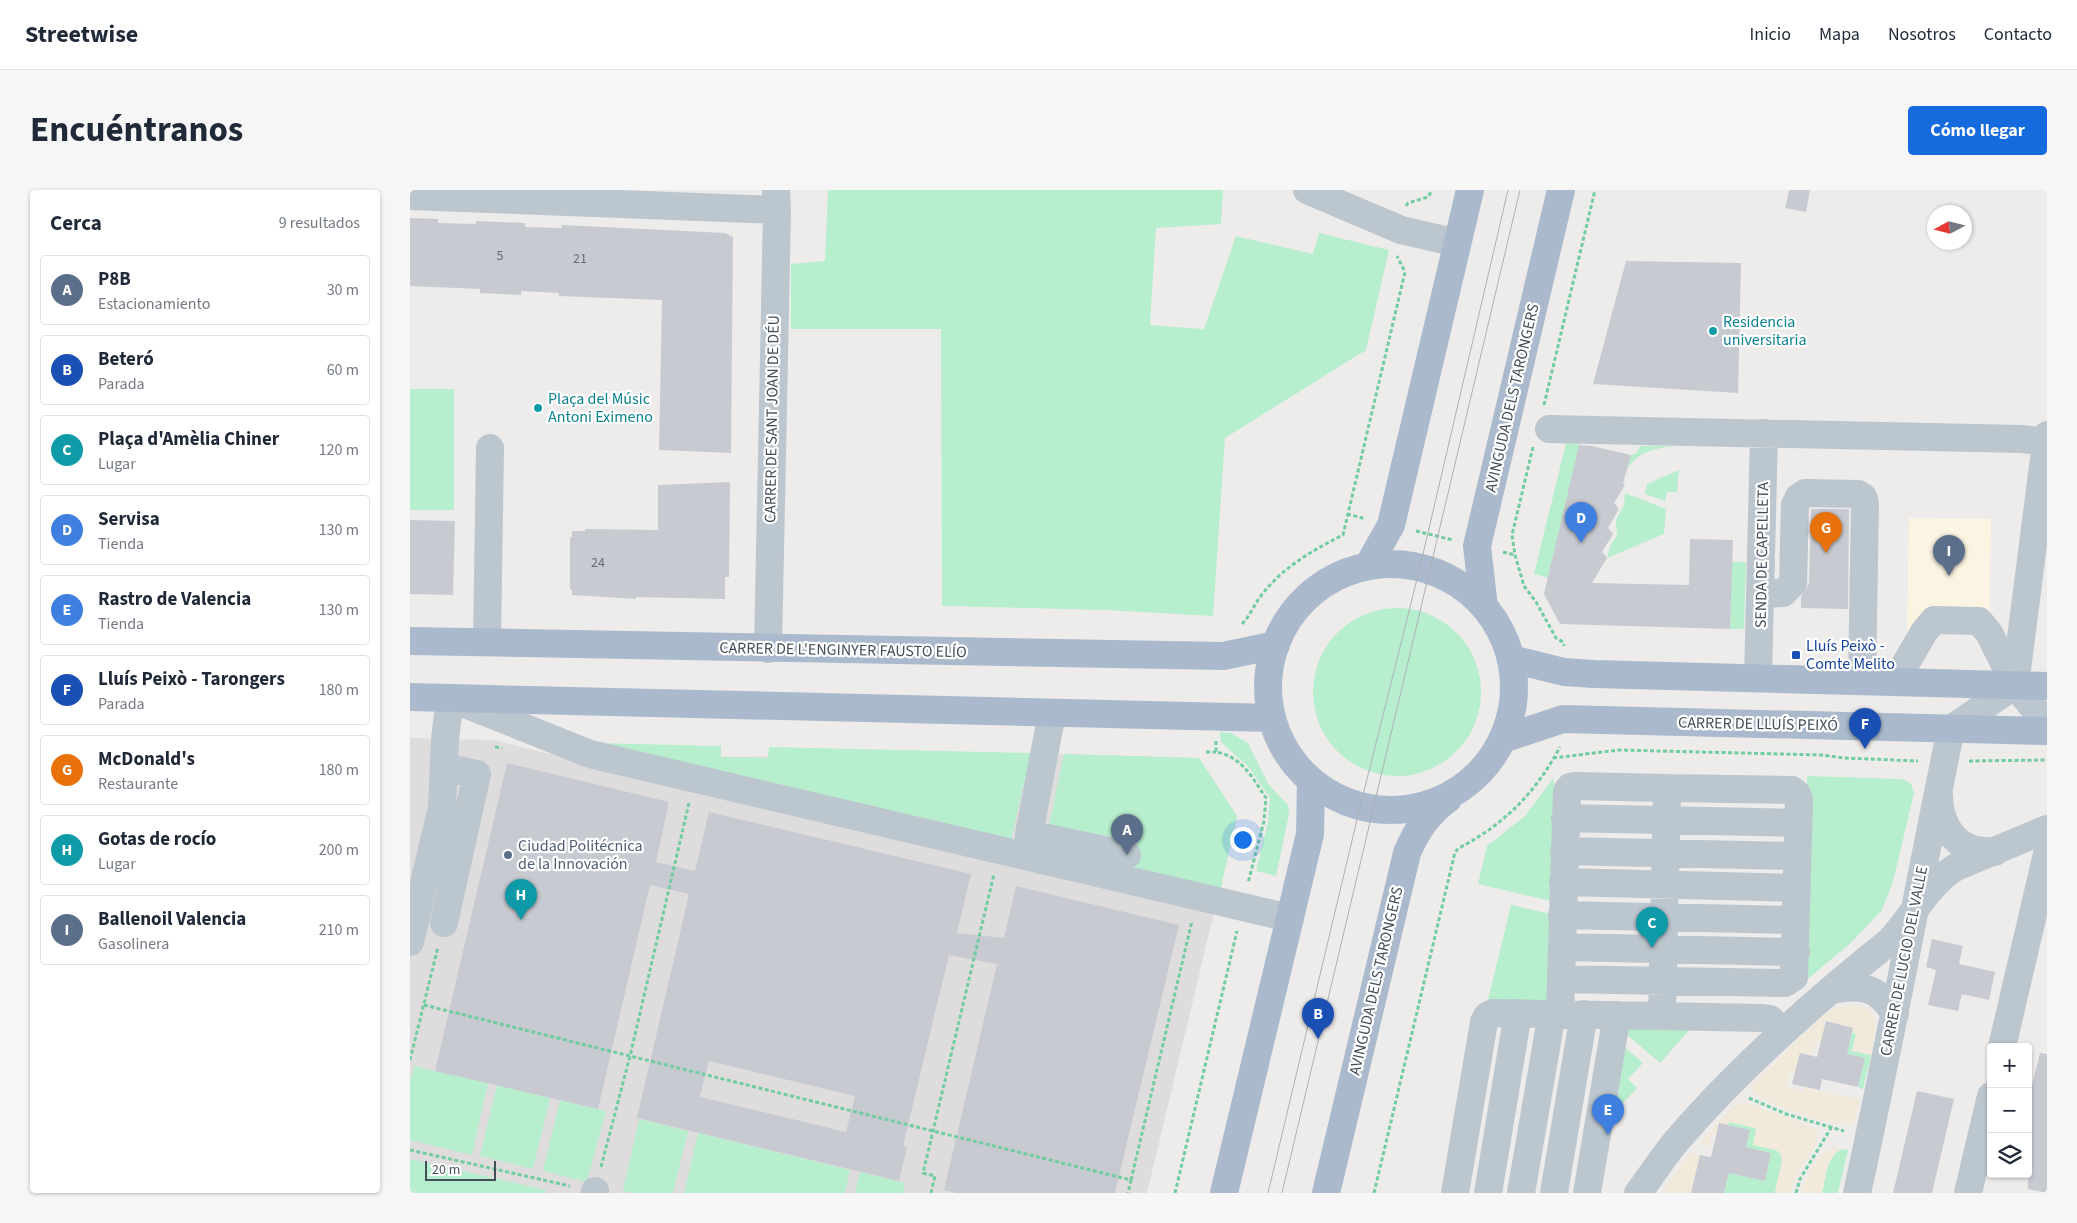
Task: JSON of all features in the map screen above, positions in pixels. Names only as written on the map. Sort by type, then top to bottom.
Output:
[{"type":"main road","points":[[1368,566],[1391,525],[1470,190]]},
{"type":"main road","name":"AVINGUDA DELS TARONGERS","points":[[1484,607],[1477,546],[1561,190]]},
{"type":"main road","points":[[1394,564],[1430,570],[1459,585],[1484,607],[1504,640],[1511,659],[1514,679],[1513,700],[1510,720],[1492,758],[1462,788],[1424,806],[1398,810],[1374,810],[1334,797],[1311,781],[1286,752],[1272,718],[1268,681],[1276,645],[1286,622],[1302,602],[1329,581],[1344,573],[1368,566],[1394,564]]},
{"type":"main road","name":"CARRER DE L'ENGINYER FAUSTO ELÍO","points":[[410,641],[1223,656],[1276,645]]},
{"type":"main road","points":[[1511,659],[1578,673],[2047,686]]},
{"type":"main road","points":[[410,697],[1272,718]]},
{"type":"main road","name":"CARRER DE LLUÍS PEIXÓ","points":[[1502,739],[1563,719],[2047,731]]},
{"type":"main road","points":[[1224,1193],[1310,834],[1311,781]]},
{"type":"main road","name":"AVINGUDA DELS TARONGERS","points":[[1326,1193],[1407,853],[1424,822],[1438,806],[1462,788]]},
{"type":"street","points":[[1307,190],[1401,230],[1457,243]]},
{"type":"street","points":[[410,196],[777,200]]},
{"type":"street","name":"CARRER DE SANT JOAN DE DÉU","points":[[768,649],[777,200]]},
{"type":"street","points":[[1549,429],[1764,432],[2047,440],[2015,685],[1951,729]]},
{"type":"street","name":"SENDA DE CAPELLETA","points":[[1758,678],[1764,432]]},
{"type":"street","points":[[487,642],[490,448]]},
{"type":"street","points":[[1761,594],[1783,593],[1793,583],[1795,505],[1799,497],[1805,493],[1858,494],[1863,497],[1865,503],[1862,681]]},
{"type":"street","points":[[1895,682],[1924,632],[1934,620],[1979,621],[1989,633],[2015,685],[2047,724]]},
{"type":"street","points":[[410,942],[442,808],[445,739],[450,698],[590,754],[1290,918]]},
{"type":"street","points":[[1039,860],[1032,852],[1028,843],[1052,713]]},
{"type":"street","name":"CARRER DE LUCIO DEL VALLE","points":[[1857,1193],[1895,1014],[1913,911],[1951,729]]},
{"type":"street","points":[[444,768],[477,774],[444,923]]},
{"type":"street","points":[[1939,784],[1941,817],[1958,841],[1972,850],[1995,852]]},
{"type":"street","points":[[1554,1193],[1565,1014],[1561,979],[1567,791],[1570,787],[1574,786],[1792,790],[1796,794],[1798,800],[1798,823],[1794,977],[1785,983],[1561,979]]},
{"type":"street","points":[[1662,1016],[1667,788]]},
{"type":"street","points":[[1565,818],[1798,823]]},
{"type":"street","points":[[1638,1193],[1697,1118],[1783,1032],[1890,941],[1922,898],[1943,875],[1956,867],[2047,829]]},
{"type":"street","points":[[1029,834],[1127,855]]},
{"type":"street","points":[[1564,851],[1797,856]]},
{"type":"street","points":[[2003,1043],[2047,854]]},
{"type":"street","points":[[1563,882],[1797,888]]},
{"type":"street","points":[[1562,915],[1796,920]]},
{"type":"street","points":[[1562,947],[1796,952]]},
{"type":"street","points":[[1832,990],[1853,986],[1870,990],[1886,1000],[1895,1014]]},
{"type":"street","points":[[1455,1193],[1484,1022],[1487,1016],[1493,1013],[1770,1019],[1783,1032]]},
{"type":"street","points":[[1488,1193],[1518,1013]]},
{"type":"street","points":[[1521,1193],[1565,1014]]},
{"type":"street","points":[[1587,1193],[1617,1015]]},
{"type":"street","points":[[1968,1193],[1987,1113]]},
{"type":"path","points":[[1405,208],[1408,204],[1428,197],[1432,190]]},
{"type":"path","points":[[1573,285],[1595,190]]},
{"type":"path","points":[[1236,626],[1242,624],[1263,593],[1288,567],[1317,548],[1343,535],[1405,272],[1396,255],[1398,250]]},
{"type":"path","points":[[1347,514],[1515,555],[1524,586],[1536,602],[1556,638],[1563,642],[1565,647]]},
{"type":"path","points":[[1216,752],[1218,716]]},
{"type":"path","points":[[1374,1193],[1455,852],[1499,823],[1516,808],[1530,793],[1562,741]]},
{"type":"path","points":[[495,747],[504,749]]},
{"type":"path","points":[[1552,758],[1619,750],[1822,755],[1844,758],[1920,761]]},
{"type":"path","points":[[1175,1193],[1264,820],[1266,798],[1242,764],[1232,757],[1216,752],[1206,752]]},
{"type":"path","points":[[1970,761],[2047,760]]},
{"type":"path","points":[[410,1150],[595,1192],[630,1056],[691,795]]},
{"type":"path","points":[[931,1193],[935,1176],[923,1173],[996,865]]},
{"type":"path","points":[[1128,1193],[1194,914]]},
{"type":"path","points":[[410,1060],[444,923]]},
{"type":"path","points":[[424,1005],[1131,1180]]},
{"type":"path","points":[[1747,1097],[1786,1114],[1848,1132]]},
{"type":"path","points":[[1796,1193],[1800,1179],[1831,1128]]},
{"type":"shaded area","points":[[1909,518],[1991,519],[1989,633],[1907,632]]},
{"type":"shaded area","points":[[410,738],[493,740],[587,763],[721,746],[721,757],[1031,753],[1199,758],[1237,816],[1147,1193],[410,1193]]},
{"type":"green space","points":[[828,190],[1223,190],[1221,224],[1156,228],[1150,325],[1204,329],[1236,236],[1313,254],[1319,233],[1389,250],[1366,350],[1225,438],[1213,616],[1106,610],[942,606],[941,329],[791,329],[791,264],[825,261]]},
{"type":"green space","points":[[410,389],[454,389],[454,510],[410,510]]},
{"type":"green space","points":[[1580,442],[1548,578],[1534,574],[1566,443]]},
{"type":"green space","points":[[1640,446],[1674,446],[1648,452],[1637,458],[1627,469],[1631,455],[1636,454]]},
{"type":"green space","points":[[1679,470],[1677,492],[1667,492],[1665,501],[1645,494],[1647,484]]},
{"type":"green space","points":[[1625,493],[1666,509],[1664,534],[1607,558],[1611,544],[1617,536],[1616,520],[1624,505]]},
{"type":"green space","points":[[1732,562],[1746,562],[1744,629],[1730,629]]},
{"type":"green space","points":[[1405,608],[1429,614],[1457,632],[1475,660],[1480,676],[1480,708],[1475,724],[1457,752],[1444,762],[1421,773],[1389,776],[1365,770],[1337,752],[1327,739],[1316,716],[1313,684],[1319,660],[1337,632],[1350,622],[1373,611]]},
{"type":"green space","points":[[1220,732],[1231,733],[1248,743],[1269,785],[1288,805],[1289,814],[1276,876],[1256,871],[1268,822],[1270,798],[1248,766],[1224,745],[1221,741]]},
{"type":"green space","points":[[593,743],[721,746],[721,757],[768,758],[769,747],[1031,753],[1011,840]]},
{"type":"green space","points":[[1064,754],[1199,758],[1237,816],[1220,892],[1130,872],[1049,825]]},
{"type":"green space","points":[[1807,776],[1902,779],[1911,784],[1914,793],[1893,882],[1882,910],[1853,941],[1803,983]]},
{"type":"green space","points":[[1554,777],[1551,901],[1478,884],[1487,846],[1525,816]]},
{"type":"green space","points":[[1511,905],[1551,914],[1550,1000],[1487,1004]]},
{"type":"green space","points":[[1630,1025],[1692,1027],[1660,1063],[1624,1032]]},
{"type":"green space","points":[[1852,1032],[1856,1034],[1852,1051],[1871,1055],[1863,1089],[1858,1087],[1865,1058],[1847,1054]]},
{"type":"green space","points":[[1622,1045],[1643,1063],[1628,1079],[1637,1088],[1610,1117]]},
{"type":"green space","points":[[414,1066],[488,1083],[472,1155],[410,1140],[410,1083]]},
{"type":"green space","points":[[497,1085],[550,1098],[533,1169],[480,1156]]},
{"type":"green space","points":[[560,1100],[606,1111],[587,1182],[543,1171]]},
{"type":"green space","points":[[639,1119],[688,1131],[673,1193],[632,1193],[623,1191]]},
{"type":"green space","points":[[1729,1122],[1757,1128],[1754,1145],[1776,1150],[1780,1153],[1782,1160],[1775,1193],[1724,1193],[1729,1173],[1765,1181],[1771,1153],[1746,1147],[1749,1130],[1728,1125]]},
{"type":"green space","points":[[698,1133],[850,1170],[845,1193],[684,1193]]},
{"type":"green space","points":[[1842,1149],[1848,1150],[1838,1193],[1822,1193],[1830,1162],[1837,1152]]},
{"type":"green space","points":[[410,1159],[546,1190],[545,1193],[410,1193]]},
{"type":"green space","points":[[860,1172],[905,1183],[903,1193],[855,1193]]},
{"type":"sand","points":[[1850,1005],[1868,1010],[1873,1015],[1876,1029],[1871,1055],[1852,1051],[1856,1034],[1852,1032],[1853,1028],[1826,1021],[1821,1042],[1816,1041],[1812,1056],[1800,1053],[1795,1073],[1790,1072],[1786,1087],[1803,1092],[1804,1087],[1860,1100],[1854,1124],[1846,1125],[1820,1120],[1775,1105],[1755,1095],[1750,1088],[1822,1016],[1837,1007]]},
{"type":"sand","points":[[1743,1102],[1811,1126],[1817,1130],[1814,1148],[1798,1174],[1791,1193],[1775,1193],[1782,1160],[1780,1153],[1776,1150],[1753,1145],[1756,1128],[1729,1122],[1728,1125],[1719,1123],[1717,1135],[1712,1134],[1709,1146],[1700,1144],[1725,1114],[1737,1104]]},
{"type":"sand","points":[[1834,1148],[1842,1149],[1837,1152],[1830,1162],[1822,1193],[1801,1193],[1809,1173],[1817,1160],[1822,1154]]},
{"type":"sand","points":[[1691,1153],[1700,1155],[1691,1193],[1661,1193]]},
{"type":"building","points":[[1789,190],[1810,190],[1806,212],[1785,208]]},
{"type":"building","points":[[410,218],[438,219],[438,223],[476,224],[476,221],[525,223],[525,227],[562,228],[562,225],[725,233],[733,237],[731,453],[659,450],[662,300],[559,296],[559,293],[521,291],[521,295],[480,293],[480,289],[410,286]]},
{"type":"building","name":"Residencia universitaria","points":[[1626,261],[1741,263],[1738,393],[1593,384]]},
{"type":"building","points":[[1579,445],[1631,455],[1623,483],[1625,485],[1614,503],[1619,509],[1608,528],[1613,534],[1602,552],[1607,558],[1592,583],[1689,585],[1690,539],[1733,540],[1730,629],[1560,624],[1544,594]]},
{"type":"building","points":[[730,482],[729,577],[725,577],[725,599],[636,597],[636,599],[572,595],[572,590],[570,589],[570,537],[572,537],[572,531],[585,531],[585,529],[658,530],[658,485]]},
{"type":"building","points":[[1811,509],[1849,509],[1848,609],[1801,608],[1801,597],[1809,583]]},
{"type":"building","points":[[410,520],[455,521],[453,595],[410,594]]},
{"type":"building","points":[[507,763],[669,802],[656,862],[695,871],[709,812],[971,874],[957,933],[1004,938],[1016,886],[1179,925],[1115,1193],[956,1193],[944,1190],[997,964],[949,955],[903,1146],[907,1147],[899,1181],[637,1118],[689,894],[650,885],[598,1109],[435,1071]],"holes":[[[709,1061],[855,1096],[846,1132],[700,1097]]]},
{"type":"building","points":[[1932,939],[1963,946],[1959,964],[1995,972],[1989,1000],[1962,994],[1958,1011],[1928,1005],[1936,970],[1926,967]]},
{"type":"building","points":[[1826,1021],[1853,1028],[1847,1054],[1865,1058],[1858,1087],[1822,1079],[1820,1090],[1792,1084],[1800,1053],[1817,1057]]},
{"type":"building","points":[[2040,1053],[2047,1054],[2047,1193],[2028,1189],[2028,1178],[2032,1178],[2032,1085]]},
{"type":"building","points":[[1917,1091],[1954,1099],[1932,1193],[1893,1193]]},
{"type":"building","points":[[1719,1123],[1750,1130],[1746,1147],[1771,1153],[1765,1181],[1729,1173],[1724,1193],[1691,1193],[1700,1155],[1711,1157]]},
{"type":"tram line","points":[[1268,1193],[1360,807],[1420,567],[1508,190]]},
{"type":"tram line","points":[[1282,1193],[1520,190]]},
{"type":"place","name":"Residencia universitaria","points":[[1713,331]]},
{"type":"place","name":"Plaça del Músic Antoni Eximeno","points":[[538,408]]},
{"type":"place","name":"Servisa","points":[[1581,543]]},
{"type":"place","name":"McDonald's","points":[[1826,553]]},
{"type":"place","name":"Ballenoil Valencia","points":[[1949,576]]},
{"type":"place","name":"Lluís Peixò - Comte Melito","points":[[1796,655]]},
{"type":"place","name":"Lluís Peixò - Tarongers","points":[[1865,749]]},
{"type":"place","name":"Ciudad Politécnica de la Innovación","points":[[508,855]]},
{"type":"place","name":"P8B","points":[[1127,855]]},
{"type":"place","name":"Gotas de rocío","points":[[521,920]]},
{"type":"place","name":"Plaça d'Amèlia Chiner","points":[[1652,948]]},
{"type":"place","name":"Beteró","points":[[1318,1039]]},
{"type":"place","name":"Rastro de Valencia","points":[[1608,1135]]}]
